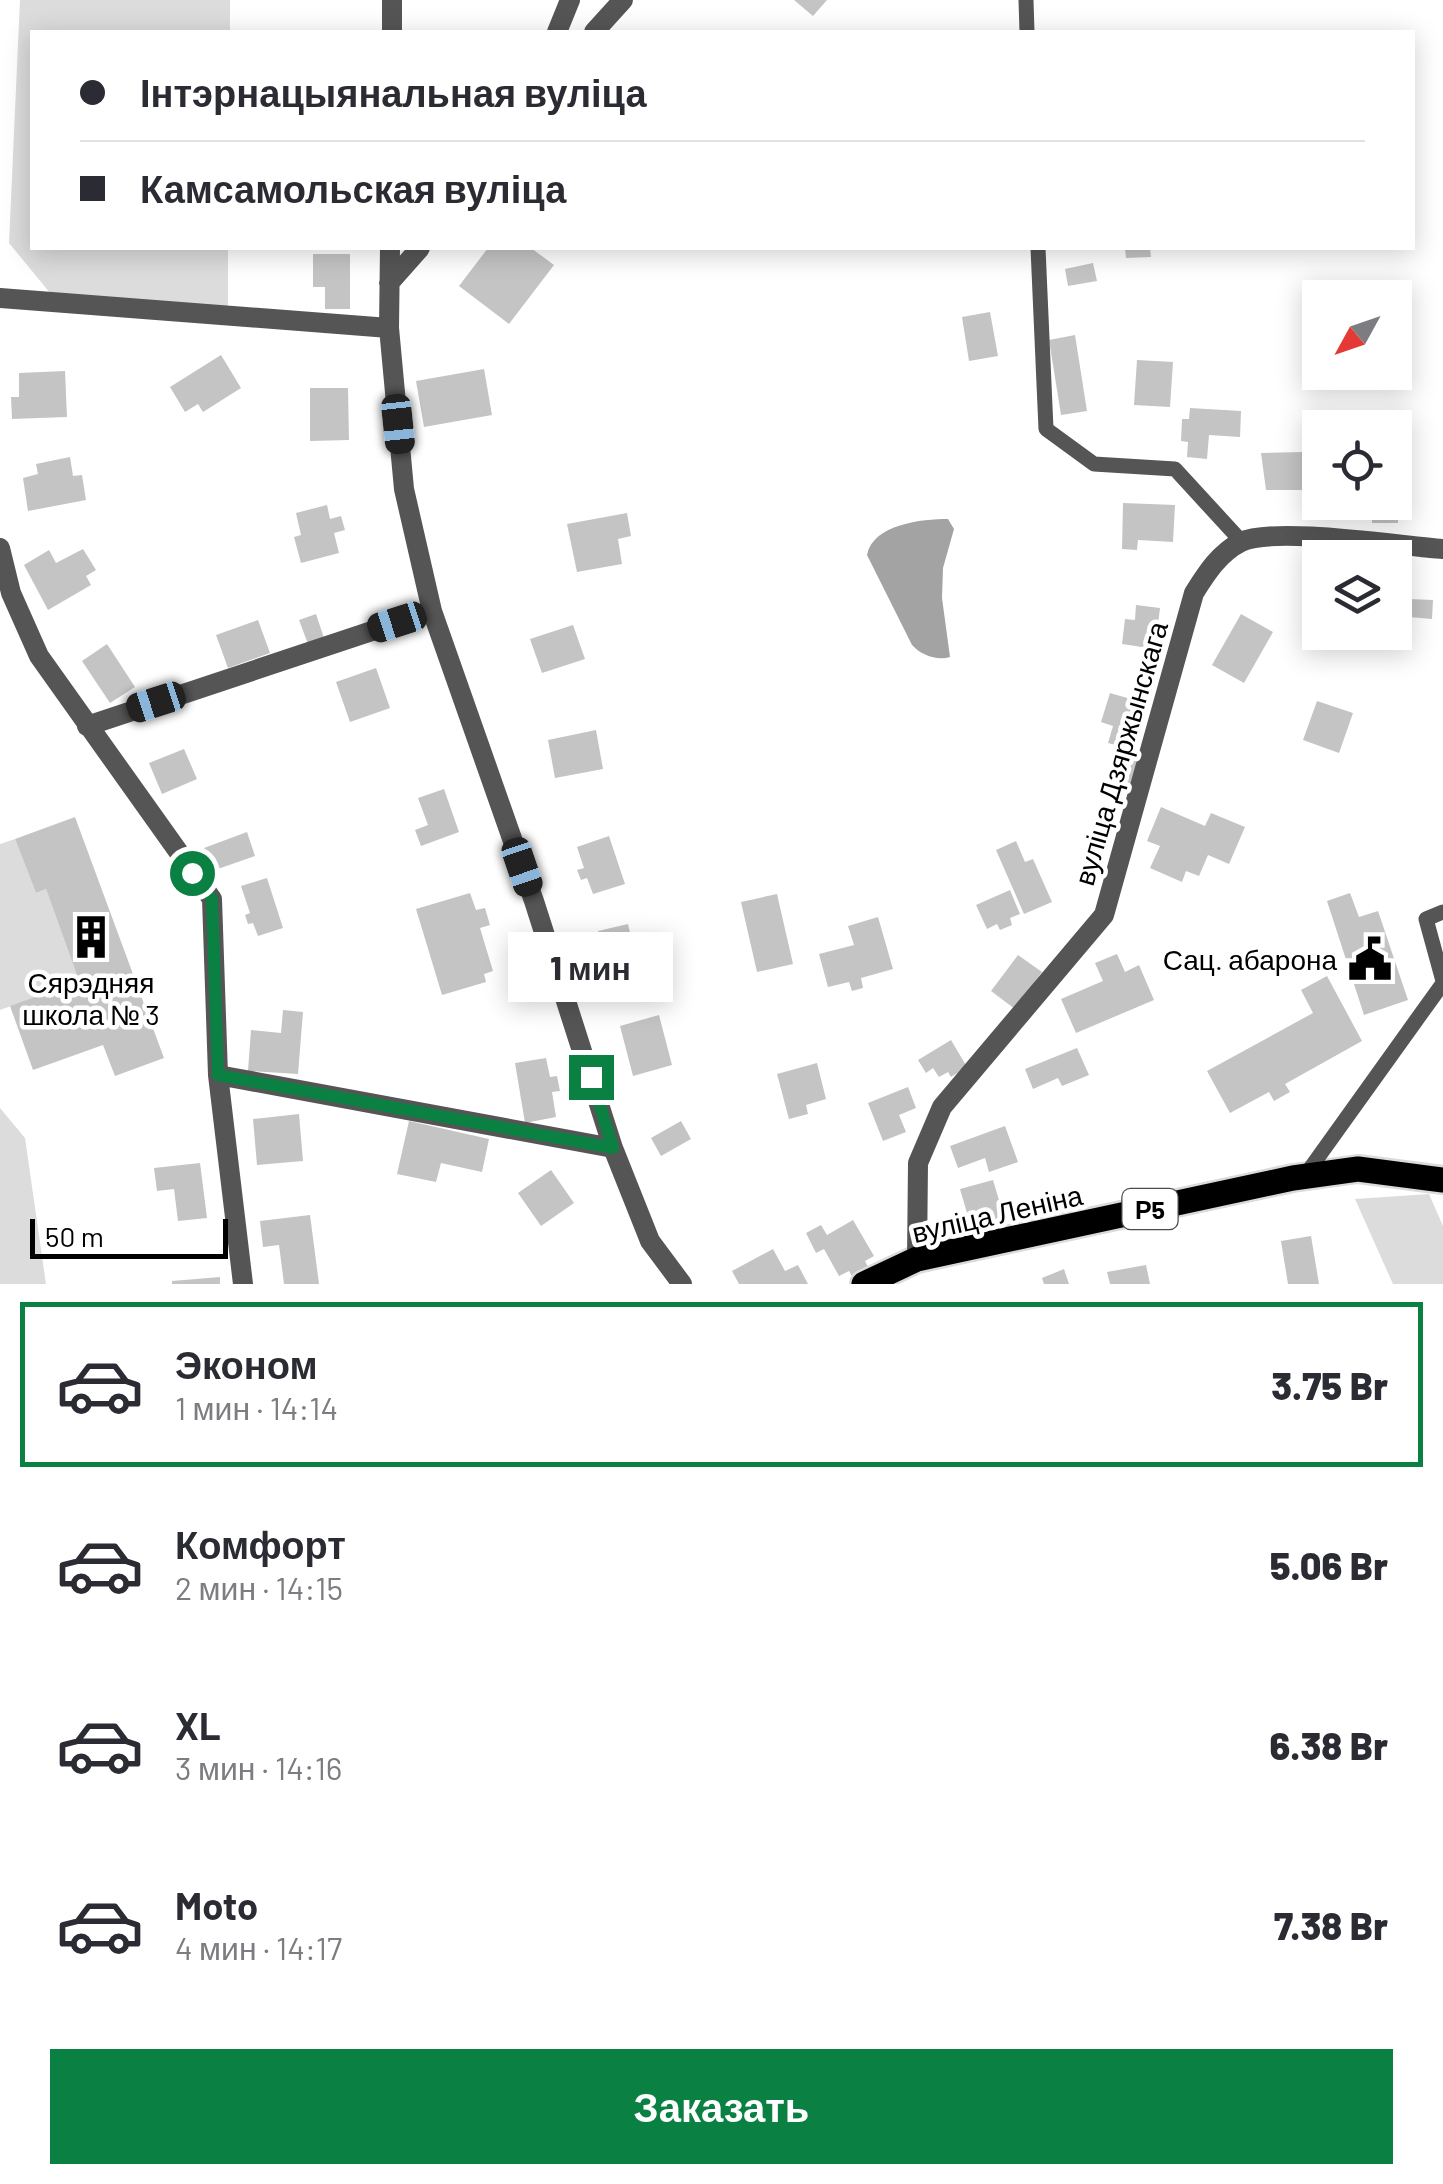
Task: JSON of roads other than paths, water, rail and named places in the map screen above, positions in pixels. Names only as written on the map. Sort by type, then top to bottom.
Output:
[{"type":"main road","name":"вуліца Леніна","points":[[864,1284],[917,1259],[1304,1177],[1358,1169],[1443,1180]]},
{"type":"street","points":[[392,0],[392,30]]},
{"type":"street","points":[[558,30],[570,0]]},
{"type":"street","points":[[596,30],[624,0]]},
{"type":"street","points":[[390,250],[389,328],[404,489],[432,611],[534,901],[613,1148],[650,1241],[682,1284]]},
{"type":"street","points":[[389,283],[418,250]]},
{"type":"street","points":[[0,298],[389,328]]},
{"type":"street","points":[[1242,542],[1274,534],[1443,549]]},
{"type":"street","name":"вуліца Дзяржынскага","points":[[917,1259],[918,1162],[942,1107],[1104,915],[1194,593],[1212,564],[1242,542]]},
{"type":"street","points":[[0,548],[11,594],[40,656],[212,899],[218,1075],[244,1284]]},
{"type":"street","points":[[86,726],[432,611]]},
{"type":"street","points":[[218,1075],[613,1148]]},
{"type":"lane","points":[[1026,0],[1027,30]]},
{"type":"lane","points":[[1038,250],[1046,429],[1094,464],[1176,469],[1242,542]]},
{"type":"lane","points":[[1304,1177],[1443,982],[1426,919],[1443,912]]},
{"type":"place","name":"Сярэдняя школа № 3","points":[[91,937]]},
{"type":"place","name":"Сац. абарона","points":[[1370,959]]}]
